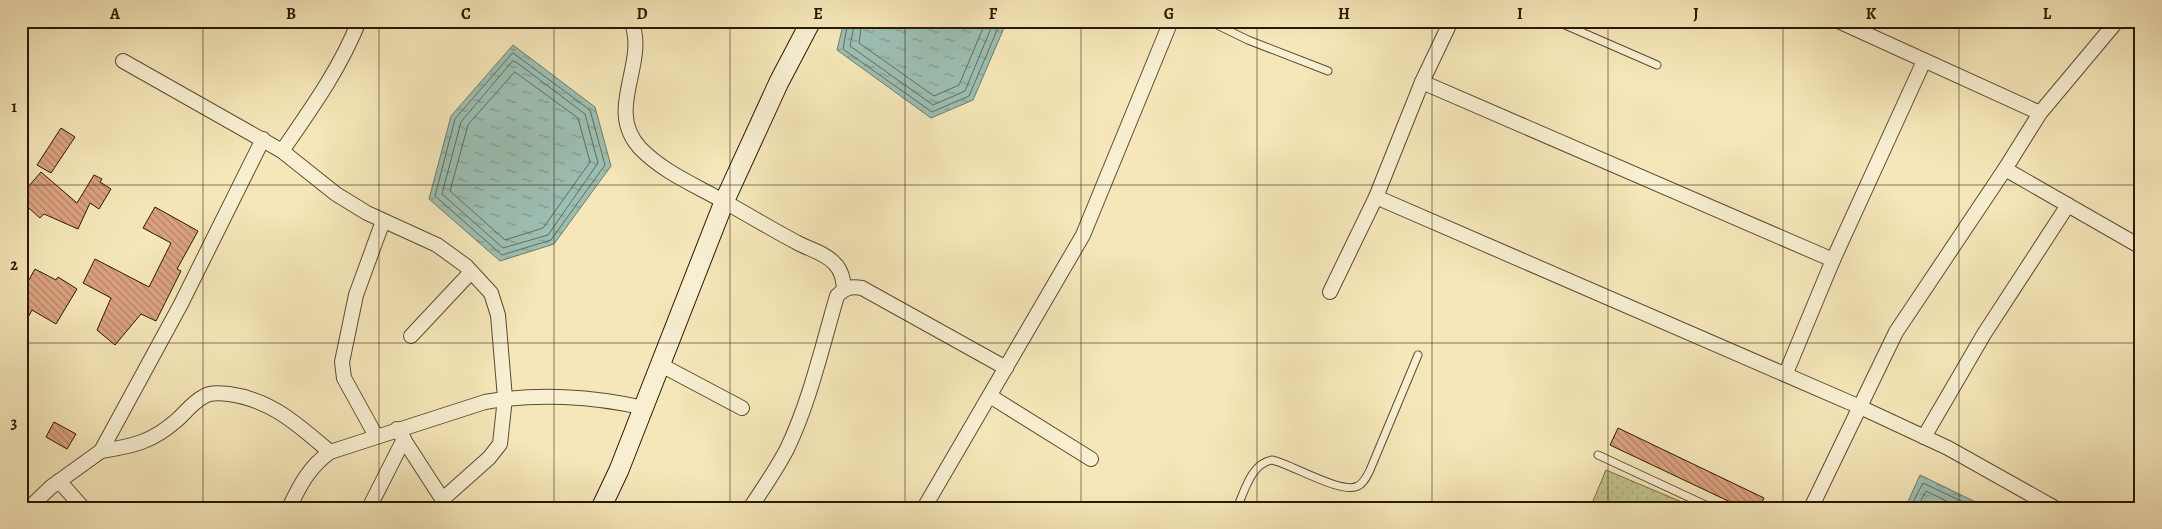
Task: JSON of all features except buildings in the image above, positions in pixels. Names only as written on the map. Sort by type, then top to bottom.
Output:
[{"type":"street","points":[[282,151],[327,86],[351,41],[359,21]]},
{"type":"street","points":[[631,21],[635,31],[636,44],[624,114],[628,131],[640,148],[671,173],[798,244],[827,257],[841,271],[844,288]]},
{"type":"street","points":[[601,508],[619,470],[644,408],[724,202],[779,82],[811,21]]},
{"type":"street","points":[[924,508],[1083,235],[1170,21]]},
{"type":"street","points":[[1330,292],[1376,197],[1422,82],[1451,21]]},
{"type":"street","points":[[1838,21],[1924,62],[2040,113]]},
{"type":"street","points":[[1811,508],[1896,332],[2005,169],[2040,113],[2118,21]]},
{"type":"street","points":[[123,61],[282,151],[336,194],[384,221],[437,245],[471,272],[491,293],[498,315],[505,398],[500,444],[496,451],[446,503],[401,434]]},
{"type":"street","points":[[1786,373],[1833,260],[1924,62]]},
{"type":"street","points":[[1422,82],[1833,260]]},
{"type":"street","points":[[29,508],[59,482],[101,451],[181,304],[262,139]]},
{"type":"street","points":[[2005,169],[2141,248]]},
{"type":"street","points":[[1376,197],[1786,373],[1972,461],[2055,508]]},
{"type":"street","points":[[1924,437],[1984,334],[2068,205]]},
{"type":"street","points":[[376,436],[344,378],[342,362],[356,295],[384,221]]},
{"type":"street","points":[[411,336],[471,272]]},
{"type":"street","points":[[750,508],[769,482],[787,448],[806,401],[837,296],[844,288],[853,286],[862,288],[1006,368]]},
{"type":"street","points":[[661,365],[742,408]]},
{"type":"street","points":[[101,451],[132,446],[150,440],[164,431],[203,396],[216,393],[252,398],[284,413],[330,452]]},
{"type":"street","points":[[990,396],[1091,459]]},
{"type":"street","points":[[290,508],[303,478],[319,460],[330,452],[376,436],[401,434],[485,402],[505,398],[608,400],[644,408]]},
{"type":"street","points":[[369,508],[401,434]]},
{"type":"street","points":[[59,482],[83,508]]},
{"type":"lane","points":[[1209,21],[1248,40],[1328,71]]},
{"type":"lane","points":[[1556,21],[1657,65]]},
{"type":"lane","points":[[1237,508],[1257,467],[1265,461],[1272,460],[1339,486],[1351,488],[1364,482],[1418,356]]},
{"type":"lane","points":[[1598,455],[1712,508]]},
{"type":"green space","points":[[1606,470],[1696,508],[1590,508]]},
{"type":"water","points":[[844,21],[1007,21],[973,100],[931,118],[837,50]]},
{"type":"water","points":[[513,45],[595,107],[611,166],[554,244],[500,261],[429,199],[451,116]]},
{"type":"water","points":[[1920,475],[1988,508],[1905,508]]}]
